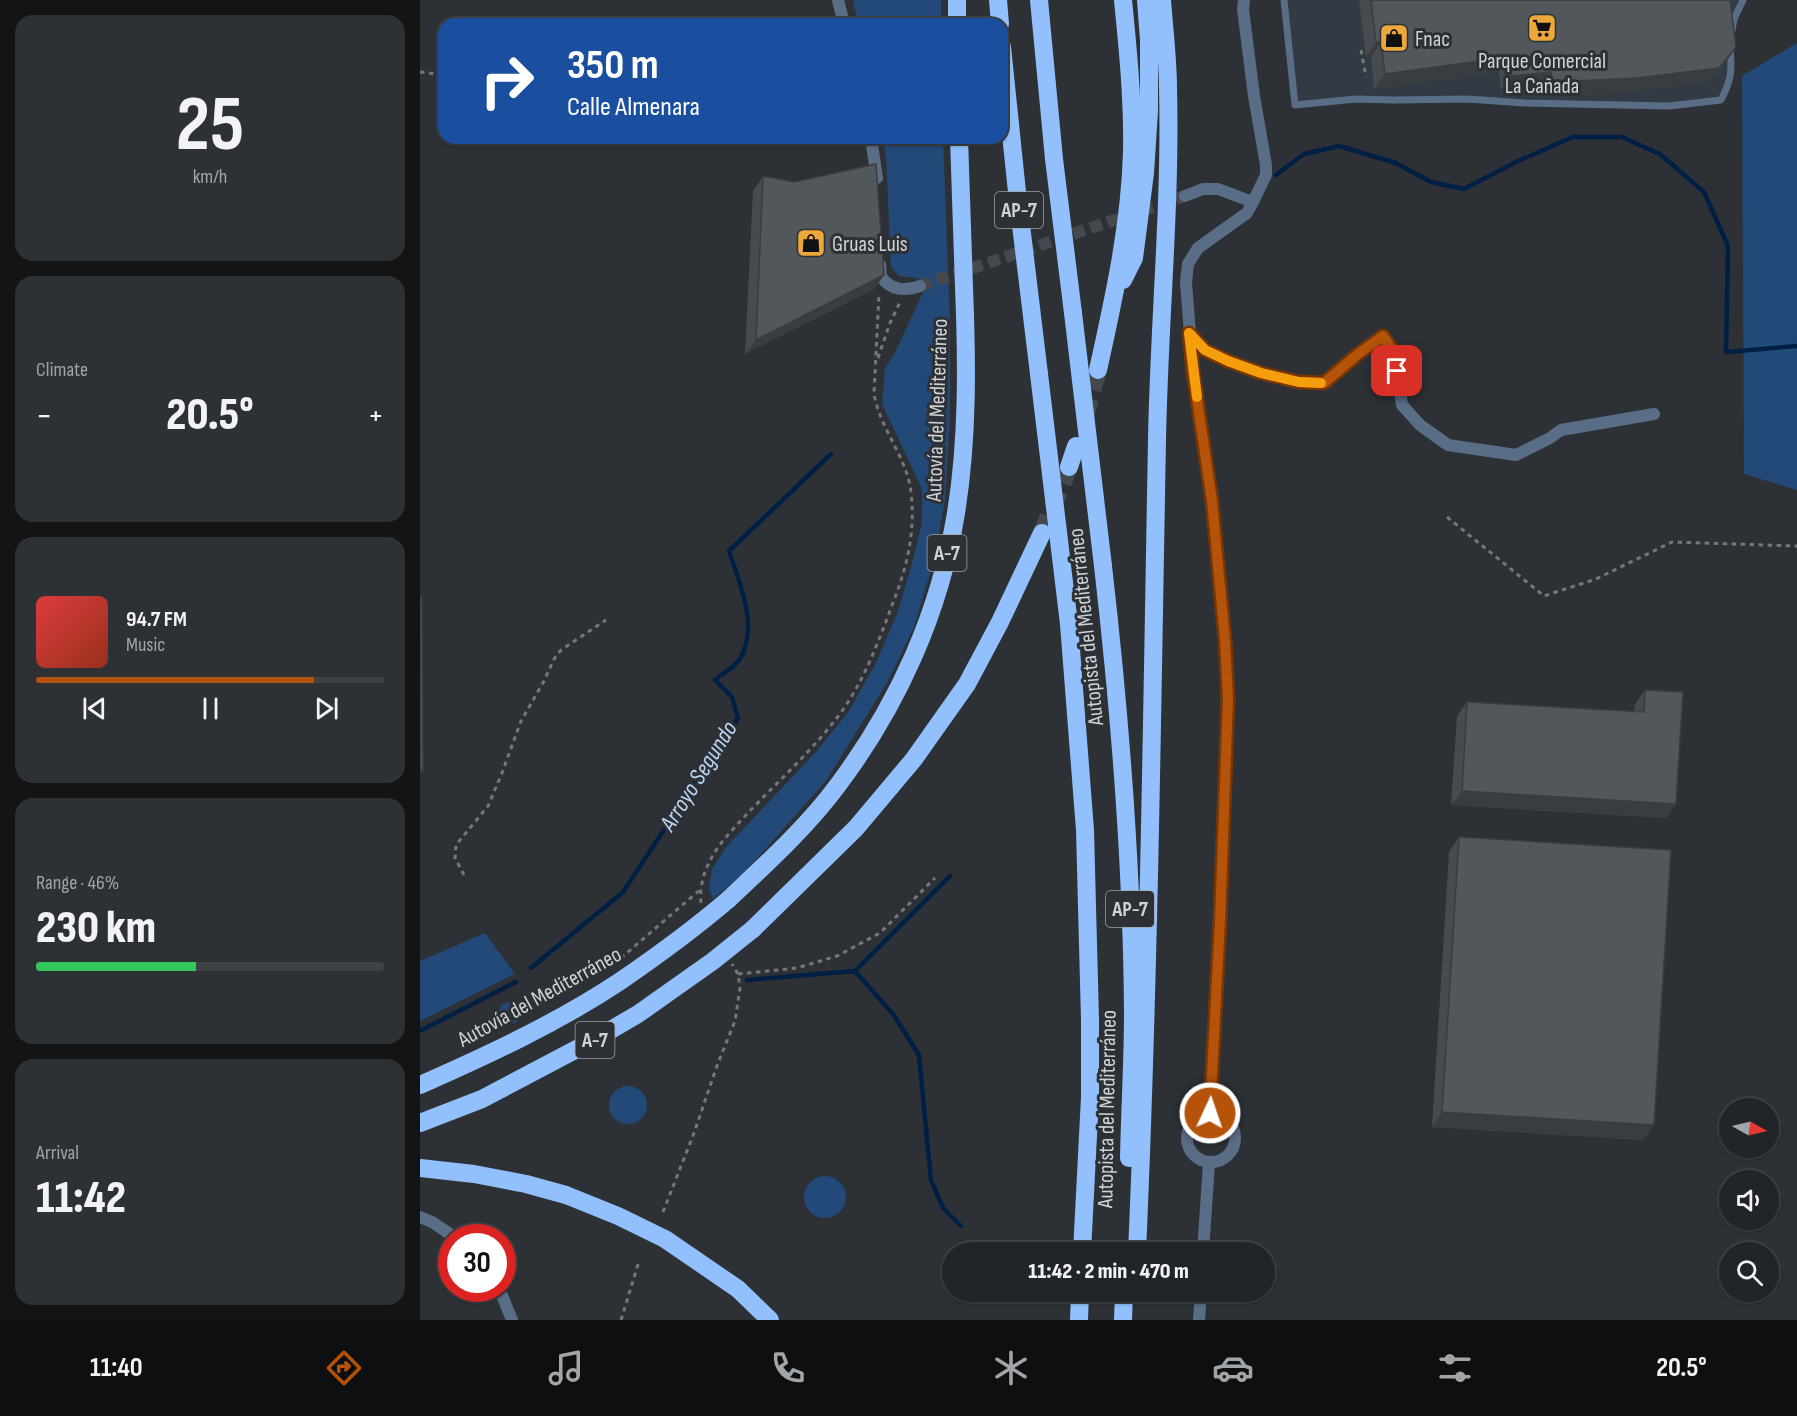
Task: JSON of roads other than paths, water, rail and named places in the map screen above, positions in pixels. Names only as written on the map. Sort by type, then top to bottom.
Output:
[{"type":"highway","points":[[957,0],[957,18]]},
{"type":"highway","points":[[998,0],[1000,18]]},
{"type":"highway","name":"Autopista del Mediterráneo","points":[[1039,0],[1054,159],[1116,679],[1130,901],[1133,1012],[1126,1242]]},
{"type":"highway","points":[[1098,370],[1125,233],[1132,153],[1130,70],[1123,0]]},
{"type":"highway","points":[[1114,298],[1134,258],[1145,173],[1149,111],[1149,40],[1146,0]]},
{"type":"highway","points":[[1137,1242],[1149,904],[1157,412],[1167,177],[1168,87],[1162,0]]},
{"type":"highway","name":"Autopista del Mediterráneo","points":[[1008,105],[1069,624],[1085,830],[1090,1097],[1083,1242]]},
{"type":"highway","name":"Autovía del Mediterráneo","points":[[420,1085],[493,1052],[579,1007],[691,931],[729,899],[799,830],[837,786],[894,700],[933,608],[956,514],[963,449],[966,341],[959,144]]},
{"type":"highway","points":[[1069,467],[1076,446]]},
{"type":"highway","name":"A-7","points":[[420,1123],[482,1099],[629,1020],[713,961],[753,929],[856,828],[914,759],[967,684],[1000,622],[1042,532]]},
{"type":"highway","points":[[420,1168],[474,1174],[526,1184],[566,1195],[618,1216],[665,1239],[738,1289],[770,1320]]},
{"type":"highway","points":[[1079,1320],[1080,1302]]},
{"type":"highway","points":[[1123,1320],[1124,1302]]},
{"type":"highway","points":[[1134,1320],[1135,1302]]},
{"type":"street","points":[[838,0],[842,18]]},
{"type":"street","points":[[1210,1113],[1228,699],[1212,501],[1193,372],[1186,282],[1188,264],[1198,248],[1247,213],[1266,175],[1242,3]]},
{"type":"street","points":[[872,144],[878,189]]},
{"type":"street","points":[[1185,196],[1203,189],[1218,189],[1253,202]]},
{"type":"street","points":[[879,255],[880,274],[886,284],[895,289],[906,290],[917,287]]},
{"type":"street","points":[[1189,333],[1205,350],[1228,361],[1261,373],[1299,382],[1324,383],[1383,336],[1395,354],[1401,405],[1420,425],[1448,445],[1516,455],[1562,430],[1654,414]]},
{"type":"street","points":[[1210,1113],[1228,1120],[1234,1128],[1235,1143],[1231,1153],[1221,1161],[1209,1163],[1196,1158],[1189,1150],[1186,1139],[1189,1128],[1196,1119],[1210,1113]]},
{"type":"street","points":[[1204,1242],[1209,1163]]},
{"type":"street","points":[[420,1217],[438,1226]]},
{"type":"street","points":[[505,1302],[512,1320]]},
{"type":"street","points":[[1199,1320],[1200,1302]]},
{"type":"lane","points":[[1284,0],[1295,105],[1356,99],[1467,99],[1525,103],[1669,106],[1721,100],[1730,84],[1732,66],[1730,38],[1734,19],[1743,0]]},
{"type":"waterway","name":"Arroyo Segundo","points":[[1276,175],[1304,154],[1339,146],[1396,163],[1431,182],[1464,189],[1518,161],[1573,137],[1622,137],[1660,154],[1704,192],[1728,246],[1726,352],[1797,346]]},
{"type":"waterway","name":"Arroyo Segundo","points":[[531,968],[623,892],[738,718],[732,697],[715,680],[740,659],[748,633],[746,605],[729,551],[831,454]]},
{"type":"waterway","points":[[855,971],[950,876]]},
{"type":"waterway","points":[[747,980],[855,971],[893,1014],[919,1055],[931,1180],[943,1208],[961,1226]]},
{"type":"waterway","name":"Arroyo Segundo","points":[[420,1031],[516,982]]},
{"type":"tunnel","points":[[920,286],[1185,196]]},
{"type":"tunnel","points":[[1085,416],[1098,370]]},
{"type":"tunnel","points":[[1042,533],[1069,467]]},
{"type":"place","name":"Parque Comercial La Cañada","points":[[1542,28]]},
{"type":"place","name":"Fnac","points":[[1394,38]]},
{"type":"place","name":"Gruas Luis","points":[[811,243]]}]
